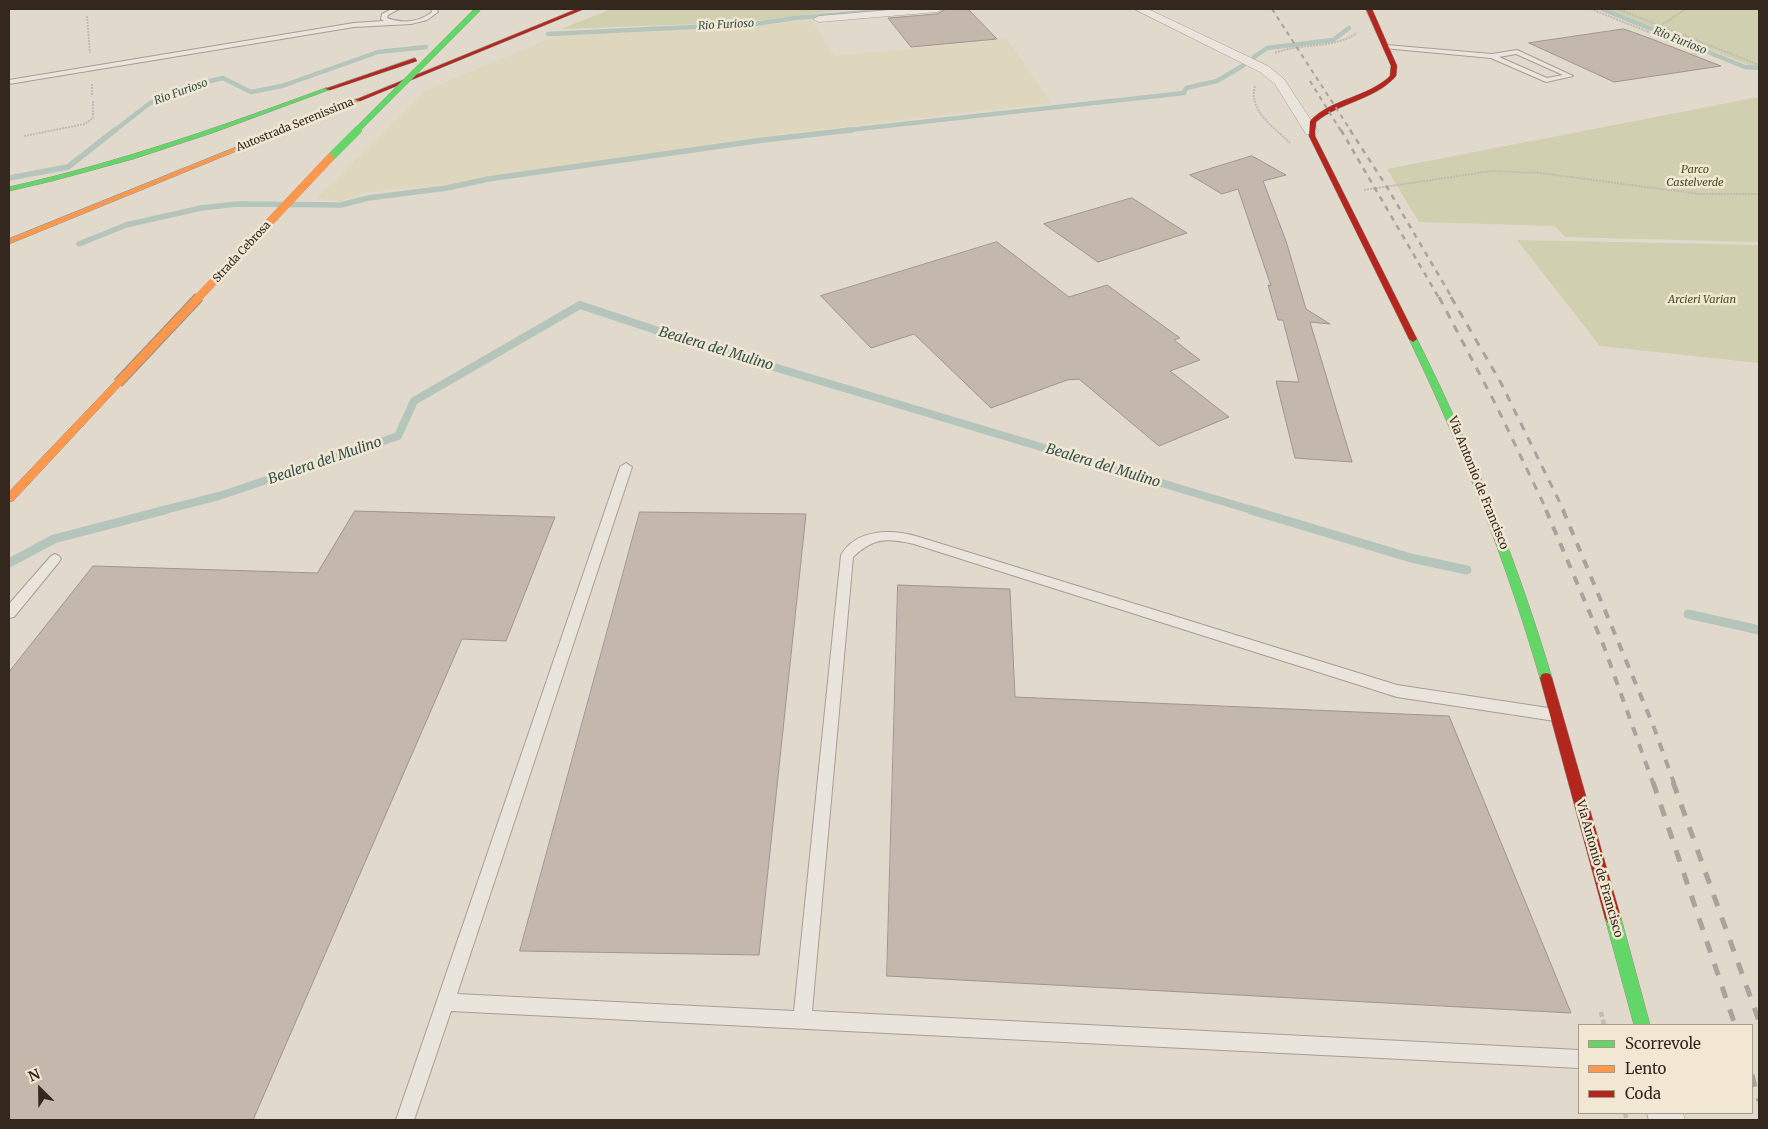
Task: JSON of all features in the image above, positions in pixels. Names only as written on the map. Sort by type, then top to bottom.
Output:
[{"type":"main road","name":"Strada Cebrosa","points":[[9,498],[326,162],[478,9]]},
{"type":"main road","name":"Autostrada Serenissima","points":[[229,138],[556,9]]},
{"type":"main road","points":[[1311,131],[1313,121],[1321,113],[1375,91],[1391,80],[1394,66],[1369,9]]},
{"type":"main road","name":"Autostrada Serenissima","points":[[9,242],[579,10]]},
{"type":"main road","points":[[9,189],[80,174],[161,150],[357,77],[464,45]]},
{"type":"main road","name":"Via Antonio de Francisco","points":[[1311,131],[1456,426],[1502,539],[1534,634],[1642,1024]]},
{"type":"street","points":[[819,19],[938,9]]},
{"type":"street","points":[[1140,9],[1264,69],[1280,82],[1311,131]]},
{"type":"lane","points":[[354,24],[396,9]]},
{"type":"lane","points":[[9,82],[354,24],[412,22],[428,18],[435,12],[434,9]]},
{"type":"lane","points":[[384,14],[384,19],[395,22]]},
{"type":"lane","points":[[1386,47],[1492,56],[1517,52],[1570,76],[1546,80],[1492,56]]},
{"type":"lane","points":[[405,1120],[626,467]]},
{"type":"lane","points":[[802,1020],[847,555],[858,544],[870,537],[890,534],[915,540],[1397,691],[1556,715]]},
{"type":"lane","points":[[9,613],[55,559]]},
{"type":"lane","points":[[446,1002],[1578,1059]]},
{"type":"path","points":[[1591,9],[1701,52],[1692,54]]},
{"type":"path","points":[[1618,9],[1759,64]]},
{"type":"path","points":[[1660,26],[1686,9]]},
{"type":"path","points":[[87,16],[90,56]]},
{"type":"path","points":[[24,136],[85,124],[93,118],[93,101]]},
{"type":"path","points":[[1341,193],[1492,171],[1540,173],[1700,194],[1759,194]]},
{"type":"path","points":[[1601,1010],[1604,1024]]},
{"type":"shaded area","points":[[811,19],[835,56],[1007,39],[1051,103],[774,135],[447,185],[369,192],[341,201],[316,199],[425,91],[553,37],[570,34],[753,27]]},
{"type":"green space","points":[[612,9],[882,9],[842,10],[747,22],[561,29]]},
{"type":"green space","points":[[1607,9],[1759,9],[1759,69]]},
{"type":"green space","name":"Parco Castelverde","points":[[1759,97],[1759,242],[1565,237],[1555,226],[1419,222],[1387,169]]},
{"type":"green space","name":"Arcieri Varian","points":[[1517,240],[1759,245],[1759,363],[1600,346]]},
{"type":"building","points":[[968,9],[997,39],[911,47],[888,18],[937,14],[944,10]]},
{"type":"building","points":[[1624,29],[1721,66],[1614,82],[1529,43]]},
{"type":"building","points":[[1252,156],[1286,175],[1263,181],[1286,241],[1306,309],[1330,324],[1310,322],[1352,462],[1295,458],[1276,381],[1299,382],[1283,320],[1278,320],[1268,285],[1271,286],[1238,189],[1222,194],[1190,175]]},
{"type":"building","points":[[1132,198],[1187,233],[1098,262],[1044,224]]},
{"type":"building","points":[[997,242],[1069,297],[1107,285],[1180,338],[1174,340],[1200,360],[1170,371],[1229,417],[1159,446],[1079,379],[1067,380],[991,408],[914,334],[871,348],[821,296]]},
{"type":"building","points":[[355,511],[555,517],[506,641],[462,639],[253,1120],[9,1120],[9,672],[93,566],[317,573]]},
{"type":"building","points":[[640,512],[806,514],[759,955],[520,951]]},
{"type":"building","points":[[898,585],[1010,589],[1015,697],[1449,716],[1571,1013],[887,976]]},
{"type":"waterway","name":"Rio Furioso","points":[[548,34],[755,24],[795,18],[903,9]]},
{"type":"waterway","name":"Rio Furioso","points":[[1602,9],[1745,67],[1759,68]]},
{"type":"waterway","name":"Rio Furioso","points":[[1254,57],[1267,48],[1333,40],[1349,28]]},
{"type":"waterway","name":"Rio Furioso","points":[[114,131],[150,103],[201,83],[223,78],[251,92],[282,86],[378,52],[426,47]]},
{"type":"waterway","points":[[840,131],[1184,93],[1186,88],[1217,81],[1244,65]]},
{"type":"waterway","name":"Rio Furioso","points":[[9,178],[68,167],[115,130]]},
{"type":"waterway","points":[[79,244],[126,225],[201,208],[237,204],[341,205],[368,198],[447,188],[488,179],[763,140],[851,130]]},
{"type":"waterway","name":"Bealera del Mulino","points":[[160,511],[219,496],[398,436],[414,401],[580,305],[707,347],[1255,511]]},
{"type":"waterway","name":"Bealera del Mulino","points":[[9,563],[54,539],[165,510]]},
{"type":"waterway","name":"Bealera del Mulino","points":[[1251,510],[1411,558],[1467,570]]},
{"type":"waterway","name":"Bealera del Mulino","points":[[1688,614],[1759,630]]},
{"type":"railway","points":[[1272,9],[1351,131]]},
{"type":"railway","points":[[1310,81],[1341,131]]},
{"type":"railway","points":[[1341,130],[1439,298]]},
{"type":"railway","points":[[1350,130],[1387,187],[1452,298]]},
{"type":"railway","points":[[1439,297],[1497,407],[1547,511]]},
{"type":"railway","points":[[1451,297],[1501,383],[1564,511]]},
{"type":"railway","points":[[1546,510],[1603,644],[1653,783]]},
{"type":"railway","points":[[1563,510],[1653,725],[1674,783]]},
{"type":"railway","points":[[1653,782],[1735,1024]]},
{"type":"railway","points":[[1673,782],[1759,1021]]},
{"type":"railway","points":[[1753,1079],[1759,1101]]},
{"type":"traffic: fast","points":[[330,158],[478,9]]},
{"type":"traffic: fast","points":[[9,189],[90,170],[131,158],[210,132],[328,89]]},
{"type":"traffic: fast","points":[[1413,339],[1471,463],[1488,505],[1519,590],[1546,678]]},
{"type":"traffic: fast","points":[[1613,918],[1642,1024]]},
{"type":"traffic: slow","points":[[9,242],[358,100]]},
{"type":"traffic: slow","points":[[118,383],[330,158]]},
{"type":"traffic: slow","points":[[9,498],[118,383]]},
{"type":"traffic: jam","points":[[358,100],[581,9]]},
{"type":"traffic: jam","points":[[1369,9],[1394,66],[1393,76],[1375,90],[1322,113],[1313,121],[1312,136],[1413,339]]},
{"type":"traffic: jam","points":[[328,89],[415,60]]},
{"type":"traffic: jam","points":[[1546,678],[1613,918]]}]
